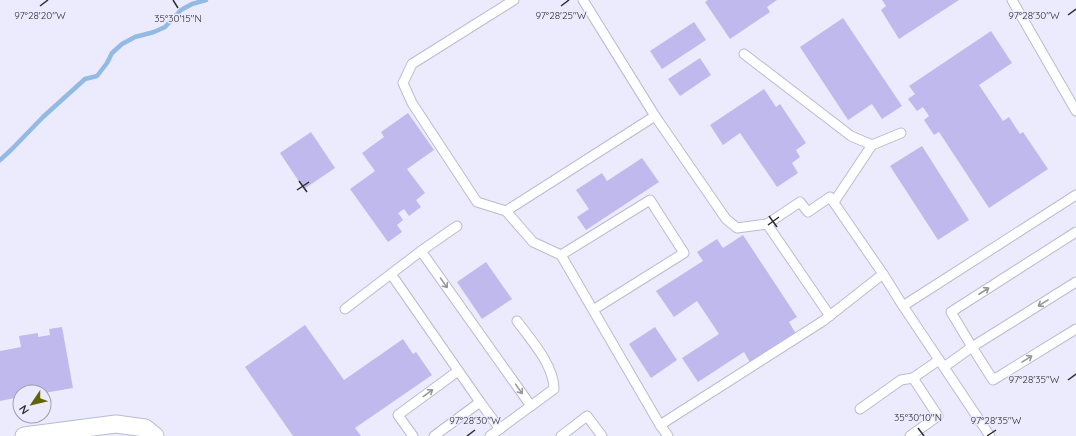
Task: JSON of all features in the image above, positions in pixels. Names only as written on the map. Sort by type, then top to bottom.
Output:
[{"type":"street","points":[[24,436],[116,424],[145,428],[155,436]]},
{"type":"lane","points":[[514,0],[412,64],[403,83],[412,103],[477,202],[506,211],[533,242],[561,255],[660,425],[668,436]]},
{"type":"lane","points":[[583,0],[655,116],[726,219],[737,228],[767,224],[800,202],[808,212],[830,197],[883,274],[990,436]]},
{"type":"lane","points":[[1012,0],[1076,111]]},
{"type":"lane","points":[[744,54],[851,136],[872,145]]},
{"type":"lane","points":[[506,211],[655,116]]},
{"type":"lane","points":[[834,202],[872,145],[901,133]]},
{"type":"lane","points":[[903,306],[1076,195]]},
{"type":"lane","points":[[561,255],[650,200],[684,253],[593,310]]},
{"type":"lane","points":[[767,224],[830,316]]},
{"type":"lane","points":[[345,309],[421,251],[457,226]]},
{"type":"lane","points":[[1076,232],[951,312],[993,380],[1076,329]]},
{"type":"lane","points":[[421,251],[531,406]]},
{"type":"lane","points":[[391,274],[500,429]]},
{"type":"lane","points":[[660,425],[823,322],[883,274]]},
{"type":"lane","points":[[860,409],[902,380],[913,378],[972,347],[1076,282]]},
{"type":"lane","points":[[490,436],[554,389],[554,381],[546,362],[517,321]]},
{"type":"lane","points":[[413,436],[398,415],[458,371]]},
{"type":"lane","points":[[910,436],[938,416],[913,378]]},
{"type":"lane","points":[[434,436],[480,402]]},
{"type":"lane","points":[[561,436],[587,416],[602,436]]},
{"type":"building","points":[[708,0],[777,0],[767,7],[770,12],[730,39],[705,2]]},
{"type":"building","points":[[882,0],[959,0],[899,39],[881,10],[886,6]]},
{"type":"building","points":[[843,18],[902,106],[882,119],[872,104],[848,120],[800,47]]},
{"type":"building","points":[[694,22],[706,40],[662,69],[650,51]]},
{"type":"building","points":[[991,31],[1012,63],[979,85],[1003,121],[1009,117],[1020,134],[1023,132],[1048,169],[989,208],[939,132],[934,135],[924,120],[929,116],[923,107],[917,111],[908,99],[915,94],[909,86]]},
{"type":"building","points":[[700,58],[711,75],[680,96],[668,79]]},
{"type":"building","points":[[764,89],[776,107],[780,104],[806,143],[796,150],[800,157],[792,163],[798,173],[777,187],[740,133],[723,145],[710,125]]},
{"type":"building","points":[[408,113],[434,150],[407,169],[425,193],[416,200],[421,207],[409,216],[404,209],[398,213],[403,220],[397,225],[402,232],[388,242],[350,189],[375,171],[362,153],[384,137],[381,132]]},
{"type":"building","points":[[311,132],[335,168],[304,189],[280,153]]},
{"type":"building","points":[[922,146],[969,220],[938,240],[890,166]]},
{"type":"building","points":[[642,158],[659,182],[586,230],[577,217],[589,209],[576,190],[602,173],[607,181]]},
{"type":"building","points":[[743,235],[797,317],[789,322],[796,334],[751,364],[744,352],[698,382],[682,358],[719,334],[697,301],[674,317],[656,291],[703,261],[697,252],[717,239],[723,248]]},
{"type":"building","points":[[486,262],[512,299],[482,319],[457,282]]},
{"type":"building","points":[[305,325],[344,380],[403,339],[413,354],[416,352],[432,375],[355,428],[361,436],[293,436],[245,367]]},
{"type":"building","points":[[62,327],[73,388],[52,392],[52,384],[12,384],[12,399],[0,401],[0,351],[21,347],[19,336],[38,333],[38,337],[50,335],[49,329]]},
{"type":"building","points":[[655,327],[677,360],[651,378],[629,344]]},
{"type":"waterway","points":[[0,160],[43,117],[85,79],[97,76],[107,63],[112,53],[122,44],[135,37],[154,32],[165,27],[181,10],[192,4],[206,0]]}]
